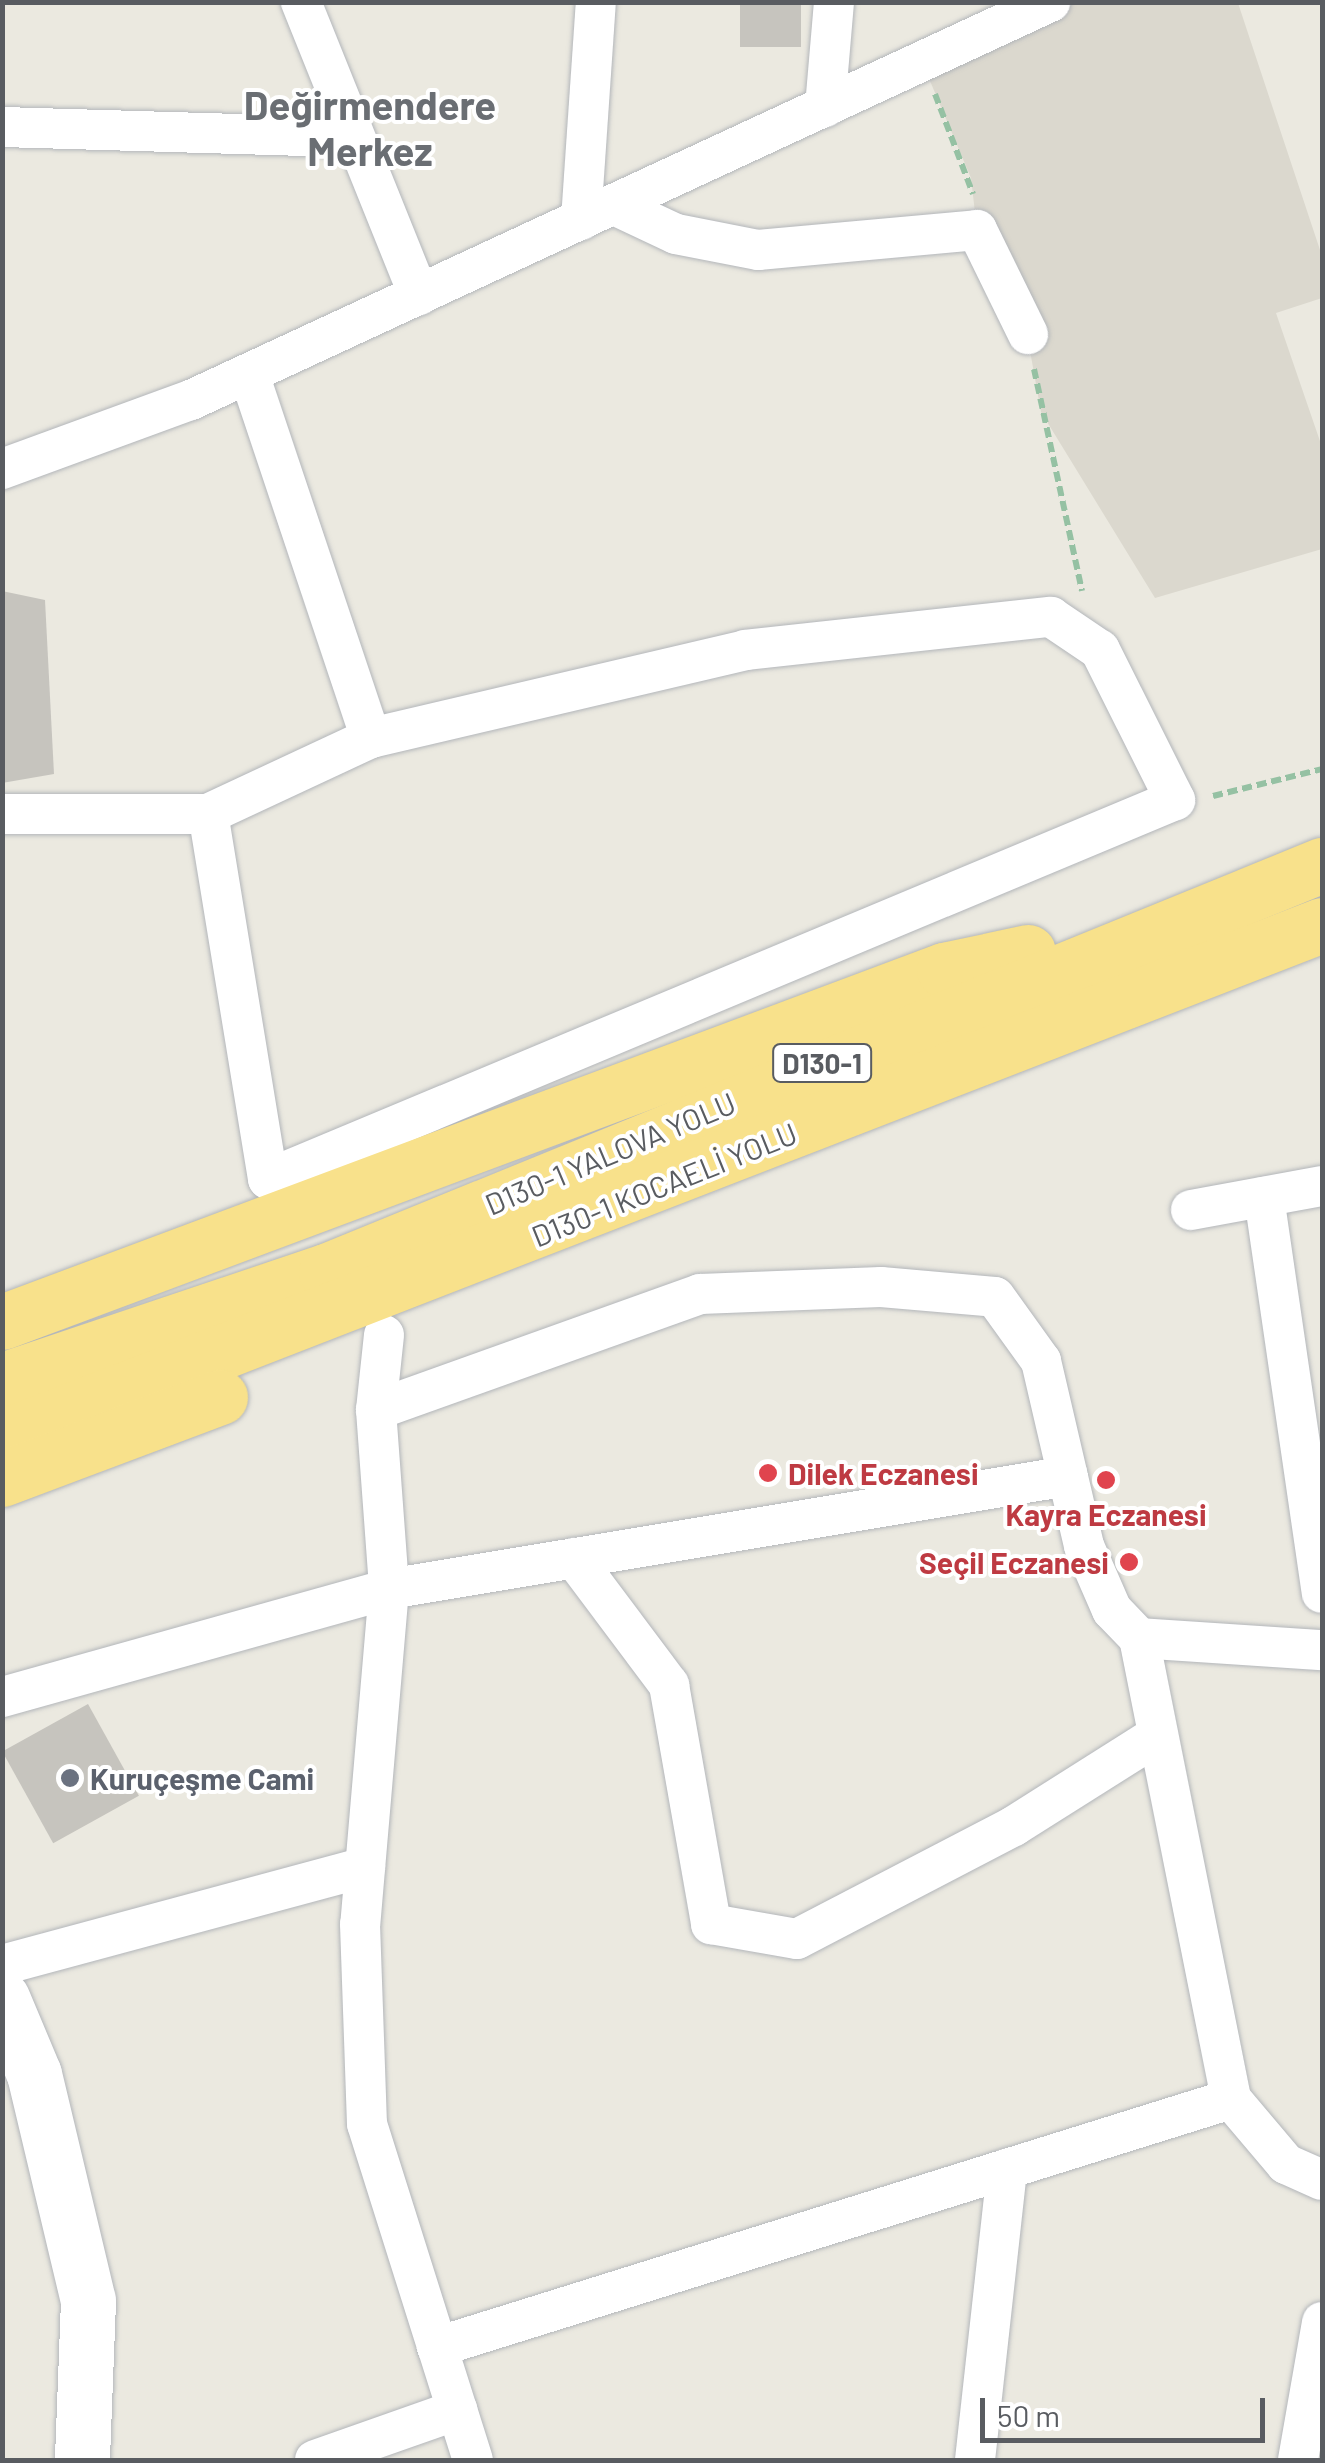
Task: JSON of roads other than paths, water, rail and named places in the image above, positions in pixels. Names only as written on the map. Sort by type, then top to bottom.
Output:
[{"type":"highway","name":"D130-1 YALOVA YOLU","points":[[2,1380],[350,1306],[1178,921],[1322,865]]},
{"type":"highway","points":[[2,1322],[944,970],[1178,921]]},
{"type":"highway","points":[[9,1462],[350,1306],[989,1078],[1209,966],[1322,926]]},
{"type":"street","points":[[301,2],[349,137],[419,295]]},
{"type":"street","points":[[596,2],[598,212]]},
{"type":"street","points":[[826,107],[834,2]]},
{"type":"street","points":[[2,468],[249,374],[1041,5]]},
{"type":"street","points":[[2,126],[349,137]]},
{"type":"street","points":[[598,212],[676,234],[758,250],[977,230],[1028,334]]},
{"type":"street","points":[[249,374],[371,738]]},
{"type":"street","points":[[2,814],[208,814],[371,738],[745,650],[1051,616],[1100,650],[1174,800],[268,1179],[208,814]]},
{"type":"street","points":[[1192,1210],[1322,1186]]},
{"type":"street","points":[[1264,1196],[1322,1594]]},
{"type":"street","points":[[376,1410],[700,1294],[881,1287],[995,1297],[1042,1361],[1084,1546],[1112,1610],[1139,1638],[1231,2099],[1286,2164],[1322,2180]]},
{"type":"street","points":[[350,1306],[376,1410],[388,1589],[365,1867],[367,2124],[472,2460]]},
{"type":"street","points":[[2,1697],[388,1589],[1068,1476]]},
{"type":"street","points":[[574,1558],[669,1685],[711,1924],[797,1939],[1014,1826],[1158,1735]]},
{"type":"street","points":[[1139,1638],[1322,1650]]},
{"type":"street","points":[[2,1965],[365,1867]]},
{"type":"street","points":[[2,1998],[34,2074],[88,2301],[82,2460]]},
{"type":"street","points":[[437,2347],[1231,2099]]},
{"type":"street","points":[[976,2460],[1007,2169]]},
{"type":"street","points":[[1298,2460],[1322,2322]]},
{"type":"street","points":[[315,2460],[456,2410]]},
{"type":"place","name":"Dilek Eczanesi","points":[[768,1473]]},
{"type":"place","name":"Kayra Eczanesi","points":[[1106,1480]]},
{"type":"place","name":"Seçil Eczanesi","points":[[1129,1562]]},
{"type":"place","name":"Kuruçeşme Cami","points":[[70,1778]]},
{"type":"district","name":"Değirmendere Merkez","points":[[370,127]]}]
